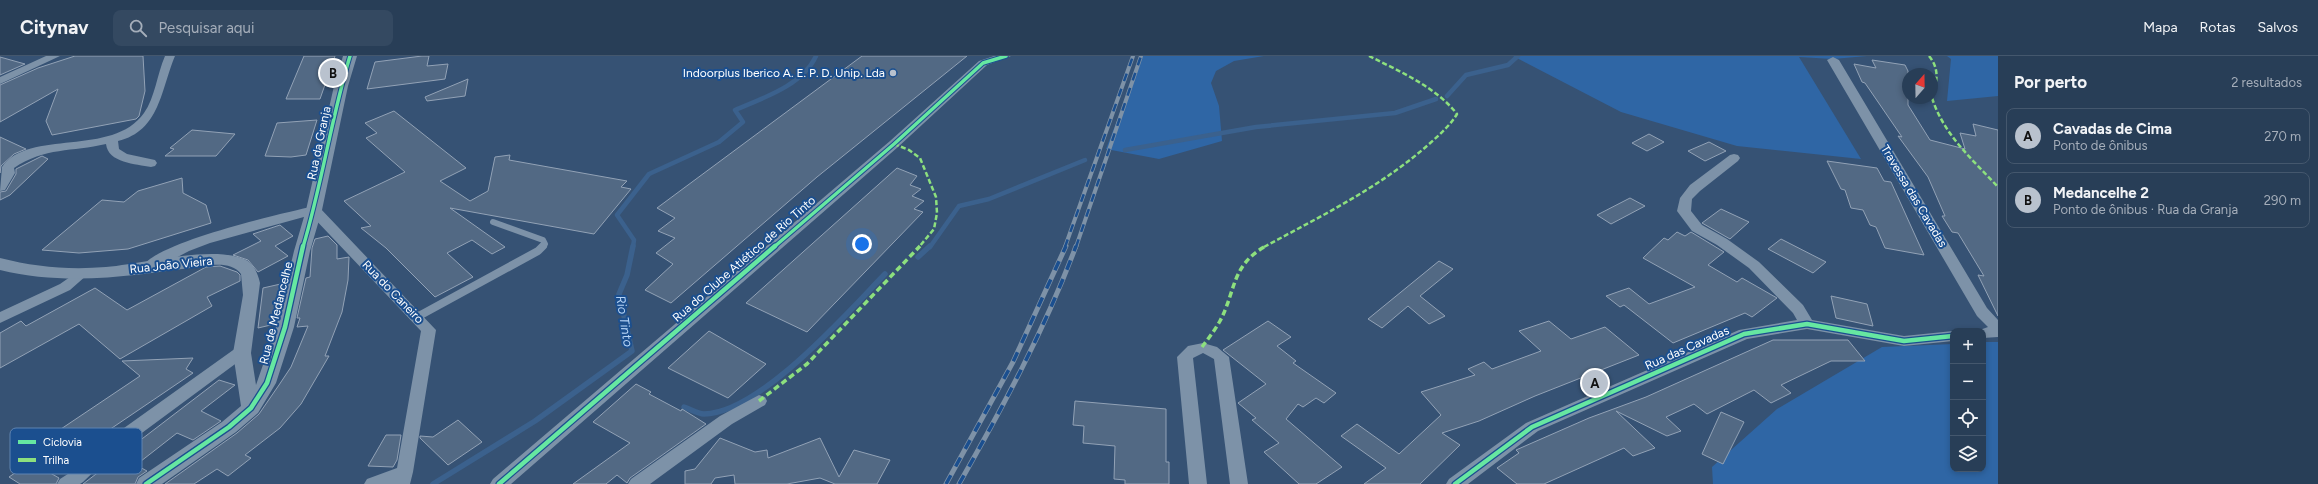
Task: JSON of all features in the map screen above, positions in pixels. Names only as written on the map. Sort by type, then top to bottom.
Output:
[{"type":"street","points":[[0,81],[55,56]]},
{"type":"street","points":[[0,187],[9,173],[8,167],[32,152],[47,148],[112,141],[136,128],[149,114],[163,70],[170,56]]},
{"type":"street","name":"Rua da Granja","points":[[314,210],[341,86],[350,56]]},
{"type":"street","name":"Rua do Clube Atlético de Rio Tinto","points":[[498,484],[894,144],[983,63],[1006,56]]},
{"type":"street","name":"Travessa das Cavadas","points":[[1833,60],[1982,312],[1998,329]]},
{"type":"street","points":[[112,141],[113,150],[123,157],[151,164]]},
{"type":"street","points":[[1734,158],[1695,188],[1686,198],[1684,211],[1697,228],[1722,242],[1754,265],[1798,309],[1807,324]]},
{"type":"street","points":[[149,267],[160,259],[186,247],[314,210]]},
{"type":"street","name":"Rua do Caneiro","points":[[314,210],[429,330],[403,478]]},
{"type":"street","name":"Rua de Medancelhe","points":[[146,484],[189,456],[251,408],[267,383],[273,369],[314,210]]},
{"type":"street","name":"Rua João Vieira","points":[[0,264],[32,271],[80,275],[212,259],[233,261],[244,265],[250,273],[252,285],[241,352],[251,408]]},
{"type":"street","points":[[0,318],[65,287],[80,275]]},
{"type":"street","name":"Rua das Cavadas","points":[[1455,484],[1532,427],[1744,334],[1807,324],[1904,341],[1950,336]]},
{"type":"street","points":[[1986,334],[1998,332]]},
{"type":"street","points":[[1198,484],[1185,357],[1190,351],[1202,347],[1215,351],[1221,357],[1239,484]]},
{"type":"street","points":[[138,428],[241,352]]},
{"type":"street","points":[[637,484],[726,420],[759,401]]},
{"type":"street","points":[[66,484],[80,474]]},
{"type":"street","points":[[374,484],[403,478]]},
{"type":"lane","points":[[417,317],[538,251],[545,244],[543,240],[493,222]]},
{"type":"shaded area","points":[[1142,56],[1264,56],[1234,61],[1216,71],[1211,83],[1219,106],[1222,141],[1159,159],[1106,149]]},
{"type":"shaded area","points":[[1513,56],[1867,56],[1833,59],[1799,57],[1861,159],[1737,146],[1621,112]]},
{"type":"shaded area","points":[[1947,56],[1998,56],[1998,96],[1947,101],[1951,59]]},
{"type":"shaded area","points":[[1986,342],[1998,342],[1998,484],[1713,484],[1712,467],[1777,409],[1882,347],[1950,344],[1950,472],[1986,472]]},
{"type":"building","points":[[75,56],[143,56],[145,91],[139,116],[136,119],[52,135],[46,121],[58,89],[0,122],[0,85],[38,68]]},
{"type":"building","points":[[304,56],[335,56],[320,99],[286,99]]},
{"type":"building","points":[[429,56],[427,66],[448,64],[445,79],[367,89],[375,62]]},
{"type":"building","points":[[862,56],[967,56],[817,177],[671,303],[645,290],[673,264],[656,253],[675,238],[658,231],[675,218],[657,208]]},
{"type":"building","points":[[0,57],[25,64],[0,75]]},
{"type":"building","points":[[1872,60],[1905,65],[1906,68],[1902,68],[1902,104],[1908,104],[1930,140],[1965,149],[1960,133],[1976,136],[1973,124],[1998,130],[1998,316],[1978,275],[1984,276],[1958,233],[1952,232],[1942,216],[1945,216],[1928,177],[1898,136],[1902,137],[1865,83],[1862,82],[1854,64],[1876,68]]},
{"type":"building","points":[[468,79],[465,96],[427,101],[425,97]]},
{"type":"building","points":[[394,111],[466,168],[440,181],[470,201],[488,191],[495,157],[510,155],[509,160],[627,181],[621,187],[631,189],[594,234],[450,208],[505,247],[492,254],[472,240],[447,253],[473,277],[435,297],[386,248],[361,228],[371,226],[344,201],[405,172],[366,138],[377,133],[365,123]]},
{"type":"building","points":[[317,120],[306,155],[291,157],[265,156],[277,123]]},
{"type":"building","points":[[192,130],[235,134],[216,156],[165,156],[174,149],[170,148]]},
{"type":"building","points":[[1649,134],[1664,142],[1647,151],[1632,143]]},
{"type":"building","points":[[0,137],[26,149],[14,154],[1,166],[0,173]]},
{"type":"building","points":[[1709,142],[1726,151],[1705,161],[1688,151]]},
{"type":"building","points":[[42,156],[48,159],[10,195],[0,200],[0,192],[6,191],[16,174],[16,169]]},
{"type":"building","points":[[1827,161],[1877,168],[1884,181],[1891,182],[1924,255],[1885,248],[1876,227],[1870,225],[1863,210],[1851,208],[1845,190],[1841,189]]},
{"type":"building","points":[[897,168],[917,176],[910,185],[921,189],[912,196],[924,201],[914,209],[923,212],[807,332],[746,303]]},
{"type":"building","points":[[182,178],[183,193],[206,205],[211,223],[128,249],[79,253],[42,250],[102,200],[124,202],[138,191]]},
{"type":"building","points":[[1630,198],[1645,206],[1611,224],[1597,215]]},
{"type":"building","points":[[1721,209],[1749,222],[1730,239],[1702,223]]},
{"type":"building","points":[[280,225],[293,236],[275,246],[288,256],[258,272],[248,260],[233,255],[261,241],[253,234]]},
{"type":"building","points":[[1677,232],[1685,236],[1691,232],[1724,252],[1708,265],[1737,282],[1742,278],[1777,298],[1752,317],[1745,313],[1673,343],[1624,305],[1620,307],[1606,296],[1629,288],[1649,304],[1695,287],[1643,258],[1664,238],[1668,240]]},
{"type":"building","points":[[328,236],[337,245],[337,259],[349,257],[348,280],[342,312],[325,356],[329,356],[301,404],[280,428],[245,455],[251,458],[228,476],[217,469],[194,484],[165,484],[237,433],[259,414],[291,367],[308,326],[297,327],[300,318],[297,318],[306,278],[310,277],[312,248],[315,239]]},
{"type":"building","points":[[1781,239],[1826,262],[1813,273],[1768,249]]},
{"type":"building","points":[[1439,261],[1453,269],[1420,296],[1445,316],[1429,324],[1408,306],[1382,328],[1368,319]]},
{"type":"building","points":[[220,266],[237,272],[240,275],[240,281],[207,297],[212,306],[120,359],[79,324],[0,368],[0,333],[21,321],[26,326],[95,288],[127,310],[206,267]]},
{"type":"building","points":[[285,283],[275,324],[258,328],[263,288]]},
{"type":"building","points":[[1831,296],[1867,304],[1873,326],[1836,318]]},
{"type":"building","points":[[1268,321],[1291,337],[1277,346],[1296,361],[1293,363],[1336,393],[1324,403],[1316,398],[1303,407],[1298,404],[1286,419],[1342,467],[1316,484],[1299,484],[1264,452],[1279,443],[1252,420],[1256,418],[1238,403],[1266,384],[1223,350]]},
{"type":"building","points":[[1549,321],[1571,339],[1605,327],[1639,355],[1535,396],[1479,421],[1442,433],[1460,445],[1420,484],[1364,484],[1386,468],[1341,436],[1357,424],[1399,454],[1441,415],[1421,392],[1475,375],[1468,369],[1484,362],[1492,369],[1541,351],[1519,331]]},
{"type":"building","points":[[709,331],[766,364],[728,398],[668,368]]},
{"type":"building","points":[[1773,340],[1848,340],[1865,361],[1831,361],[1781,385],[1791,393],[1771,403],[1754,390],[1707,414],[1694,404],[1666,417],[1681,431],[1667,436],[1616,411],[1655,448],[1633,456],[1624,448],[1544,484],[1517,484],[1497,468],[1519,453],[1516,450],[1589,418],[1646,397]]},
{"type":"building","points":[[193,358],[186,369],[193,373],[112,428],[62,428],[140,376],[122,361]]},
{"type":"building","points":[[219,380],[235,385],[201,411],[221,421],[193,440],[177,433],[142,460],[142,439]]},
{"type":"building","points":[[636,384],[651,392],[649,394],[681,411],[682,409],[706,424],[630,478],[627,483],[617,475],[606,484],[573,484],[630,443],[593,422]]},
{"type":"building","points":[[1075,401],[1166,409],[1166,462],[1169,462],[1169,484],[1125,484],[1125,480],[1114,479],[1115,446],[1083,443],[1084,426],[1073,425]]},
{"type":"building","points":[[1721,412],[1744,422],[1723,464],[1702,454]]},
{"type":"building","points":[[458,420],[482,442],[448,465],[420,438],[420,436],[433,437]]},
{"type":"building","points":[[386,435],[401,435],[397,460],[393,467],[368,466]]},
{"type":"building","points":[[720,438],[755,452],[767,450],[768,458],[820,438],[839,477],[854,450],[890,460],[877,484],[835,484],[820,478],[787,484],[735,484],[734,475],[715,478],[711,484],[685,484],[685,471],[695,469]]},
{"type":"building","points":[[142,468],[147,471],[138,477],[135,484],[83,484],[96,474],[142,474]]},
{"type":"building","points":[[13,474],[52,474],[59,478],[56,484],[20,484],[9,477]]},
{"type":"waterway","name":"Rio Tinto","points":[[633,247],[634,240],[617,215],[649,174],[719,142],[743,122],[735,110],[770,95],[792,83],[802,75],[816,56]]},
{"type":"waterway","points":[[1447,96],[1466,75],[1508,65],[1518,56]]},
{"type":"waterway","points":[[1125,150],[1256,127],[1395,113],[1436,99]]},
{"type":"waterway","points":[[930,247],[959,206],[989,199],[1085,160]]},
{"type":"waterway","name":"Rio Tinto","points":[[433,484],[535,421],[632,351],[619,294],[627,275],[633,246]]},
{"type":"waterway","points":[[918,257],[930,246]]},
{"type":"waterway","points":[[684,407],[704,414],[726,409],[751,397],[776,380],[801,358],[826,335],[885,274]]},
{"type":"railway","points":[[1065,247],[1133,56]]},
{"type":"railway","points":[[1076,247],[1141,56]]},
{"type":"railway","points":[[946,484],[1013,362],[1066,246]]},
{"type":"railway","points":[[959,484],[1037,337],[1076,246]]},
{"type":"marked path","points":[[1202,347],[1220,321],[1237,273],[1255,252],[1363,193],[1408,162],[1451,124],[1457,114],[1451,107],[1430,90],[1369,56]]},
{"type":"marked path","points":[[1929,56],[1936,68]]},
{"type":"marked path","points":[[1934,104],[1936,111],[1950,135],[1998,187]]},
{"type":"marked path","points":[[759,401],[807,364],[907,261],[934,229],[937,213],[936,197],[920,158],[909,150],[894,144]]},
{"type":"cycle path","points":[[146,484],[229,427],[251,408],[267,383],[285,327],[302,251],[314,210],[341,86],[350,56]]},
{"type":"cycle path","points":[[499,484],[894,144],[983,63],[1006,56]]},
{"type":"cycle path","points":[[1455,484],[1532,427],[1744,334],[1807,324],[1904,341],[1950,336]]},
{"type":"place","name":"Medancelhe 2","points":[[333,73]]},
{"type":"place","name":"Indoorplus Iberico A. E. P. D. Unip. Lda","points":[[893,73]]},
{"type":"place","name":"Cavadas de Cima","points":[[1595,383]]}]
